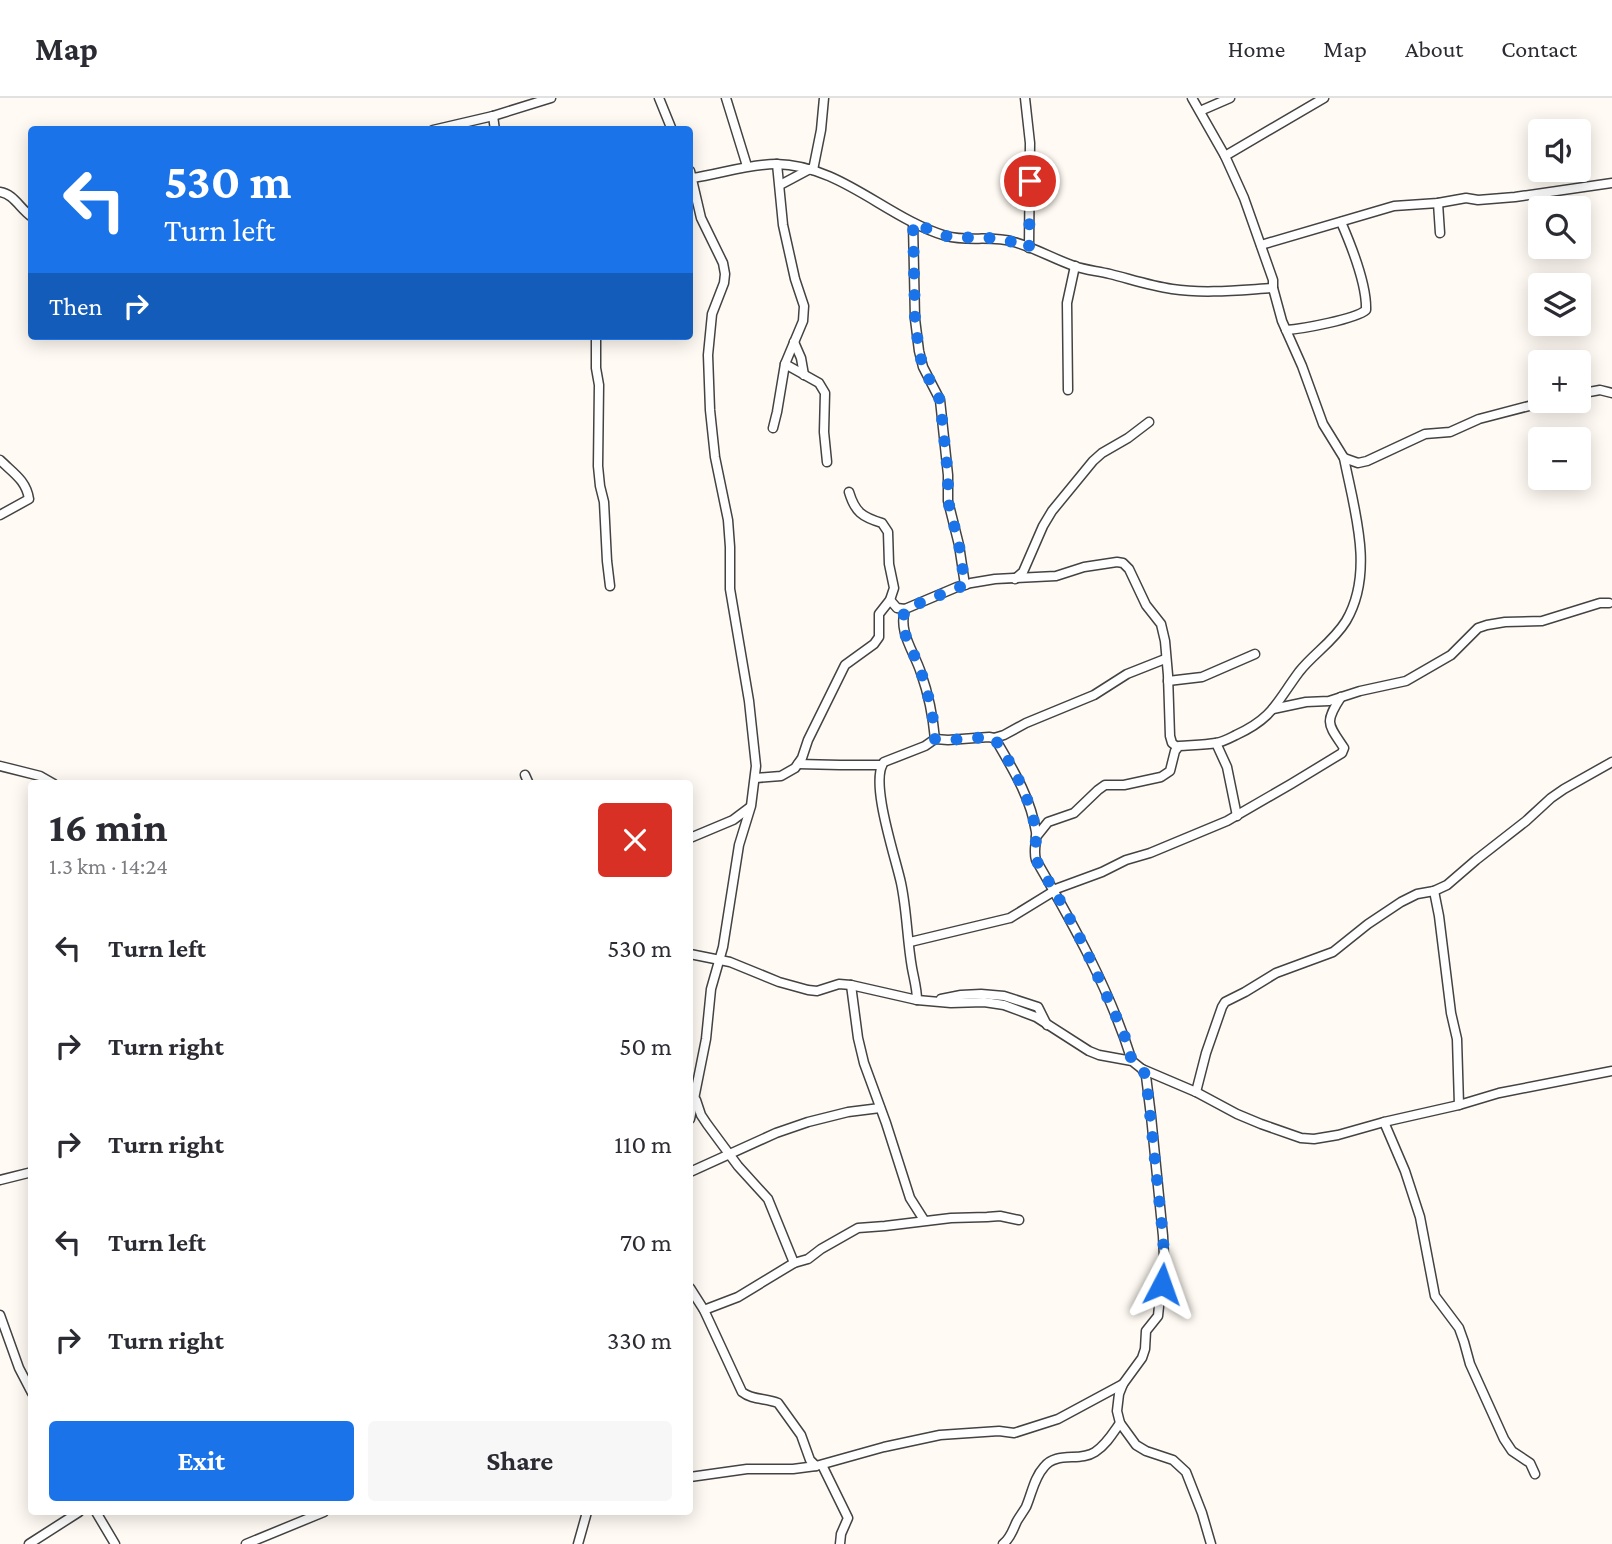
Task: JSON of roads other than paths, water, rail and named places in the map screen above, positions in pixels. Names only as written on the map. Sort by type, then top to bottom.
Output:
[{"type":"street","points":[[450,126],[551,98]]},
{"type":"street","points":[[659,98],[670,126]]},
{"type":"street","points":[[726,98],[747,166]]},
{"type":"street","points":[[812,169],[821,130],[824,98]]},
{"type":"street","points":[[1025,98],[1031,143],[1029,248]]},
{"type":"street","points":[[890,600],[897,608],[905,609],[965,585],[995,579],[1056,576],[1084,567],[1123,563],[1129,569],[1146,604],[1161,624],[1165,641],[1170,736],[1177,747],[1216,743],[1250,729],[1264,719],[1302,668],[1324,648],[1347,618],[1359,583],[1361,563],[1344,458],[1325,429],[1286,330],[1273,280],[1244,198],[1225,156],[1192,98]]},
{"type":"street","points":[[1200,111],[1230,98]]},
{"type":"street","points":[[1225,156],[1324,98]]},
{"type":"street","points":[[494,116],[495,126]]},
{"type":"street","points":[[773,428],[785,364],[803,321],[804,306],[789,257],[780,209],[778,164]]},
{"type":"street","points":[[693,175],[719,174],[747,166],[778,164],[812,169],[853,187],[913,223],[949,237],[994,238],[1013,242],[1075,266],[1172,289],[1197,291],[1273,288]]},
{"type":"street","points":[[780,185],[812,169]]},
{"type":"street","points":[[1261,245],[1394,206],[1465,198],[1478,200],[1515,197],[1612,183]]},
{"type":"street","points":[[693,184],[701,218],[723,263],[725,274],[712,314],[708,355],[710,410],[715,457],[729,520],[730,589],[749,701],[756,766],[751,806],[739,845],[720,960],[711,989],[706,1039],[693,1106]]},
{"type":"street","points":[[0,192],[12,197],[28,214]]},
{"type":"street","points":[[1438,203],[1440,233]]},
{"type":"street","points":[[1286,330],[1362,314],[1366,310],[1366,299],[1357,267],[1341,222]]},
{"type":"street","points":[[913,223],[915,319],[919,351],[923,367],[940,400],[948,501],[965,585]]},
{"type":"street","points":[[1068,390],[1067,303],[1075,266]]},
{"type":"street","points":[[596,340],[599,385],[598,466],[604,502],[610,586]]},
{"type":"street","points":[[794,342],[804,375]]},
{"type":"street","points":[[785,364],[820,383],[825,393],[824,432],[827,462]]},
{"type":"street","points":[[1591,392],[1600,390],[1612,393]]},
{"type":"street","points":[[1344,458],[1358,463],[1367,461],[1425,434],[1450,432],[1479,419],[1528,406]]},
{"type":"street","points":[[1015,579],[1023,572],[1052,511],[1093,461],[1149,422]]},
{"type":"street","points":[[0,460],[23,482],[29,499],[0,515]]},
{"type":"street","points":[[756,778],[781,776],[790,773],[798,764],[845,665],[874,644],[879,637],[878,616],[890,600],[894,588],[886,528],[882,523],[857,511],[849,492]]},
{"type":"street","points":[[1273,709],[1329,701],[1406,681],[1451,655],[1478,628],[1486,625],[1517,621],[1539,622],[1600,603],[1609,603]]},
{"type":"street","points":[[905,609],[902,621],[911,652],[921,671],[935,739]]},
{"type":"street","points":[[1168,681],[1202,677],[1255,654]]},
{"type":"street","points":[[798,764],[882,765],[935,739],[994,738],[1085,699],[1127,674],[1165,659]]},
{"type":"street","points":[[909,942],[1010,918],[1053,890],[1237,816],[1342,753],[1344,748],[1335,737],[1329,722],[1341,697]]},
{"type":"street","points":[[994,738],[1027,800],[1036,837],[1034,856],[1084,946],[1124,1034],[1132,1061]]},
{"type":"street","points":[[1216,743],[1227,767],[1237,816]]},
{"type":"street","points":[[1036,837],[1048,822],[1074,813],[1105,785],[1124,785],[1164,776],[1170,771],[1177,747]]},
{"type":"street","points":[[1196,1092],[1206,1053],[1225,1002],[1276,973],[1333,952],[1401,902],[1447,885],[1564,789],[1612,762]]},
{"type":"street","points":[[882,765],[879,777],[883,810],[901,885],[917,1000]]},
{"type":"street","points":[[0,766],[47,780]]},
{"type":"street","points":[[525,775],[527,780]]},
{"type":"street","points":[[693,837],[733,820],[751,806]]},
{"type":"street","points":[[1434,891],[1457,1039],[1459,1105]]},
{"type":"street","points":[[693,955],[738,965],[779,982],[808,990],[817,991],[839,984],[917,1000],[1004,1005],[1036,1017],[1088,1051],[1132,1061],[1142,1069],[1196,1092],[1237,1114],[1301,1138],[1331,1137],[1499,1093],[1612,1071]]},
{"type":"street","points":[[850,985],[862,1054],[910,1198],[924,1220]]},
{"type":"street","points":[[693,1063],[702,1061]]},
{"type":"street","points":[[1142,1069],[1146,1076],[1151,1116],[1164,1257],[1158,1316],[1146,1331],[1142,1358],[1123,1384],[1117,1410],[1120,1423],[1136,1445],[1173,1460],[1186,1472],[1211,1544]]},
{"type":"street","points":[[695,1097],[701,1115],[728,1154],[768,1199],[794,1263]]},
{"type":"street","points":[[693,1171],[776,1133],[818,1118],[880,1108]]},
{"type":"street","points":[[1384,1122],[1405,1171],[1420,1217],[1435,1296],[1459,1328],[1470,1364],[1504,1438],[1513,1451],[1530,1463],[1535,1474]]},
{"type":"street","points":[[0,1180],[28,1173]]},
{"type":"street","points":[[704,1310],[738,1297],[858,1228],[924,1220],[1000,1216],[1018,1220]]},
{"type":"street","points":[[693,1293],[704,1310],[743,1393],[774,1401],[801,1435],[810,1458],[819,1466],[848,1518],[840,1544]]},
{"type":"street","points":[[0,1315],[28,1385]]},
{"type":"street","points":[[693,1477],[747,1469],[819,1466],[884,1447],[940,1436],[1004,1430],[1012,1433],[1058,1419],[1123,1384]]},
{"type":"street","points":[[1003,1544],[1008,1540],[1025,1509],[1036,1478],[1045,1465],[1053,1460],[1094,1453],[1120,1423]]},
{"type":"street","points":[[29,1544],[74,1515]]},
{"type":"street","points":[[98,1515],[116,1544]]},
{"type":"street","points":[[581,1542],[586,1515]]},
{"type":"street","points":[[246,1544],[298,1516]]}]
